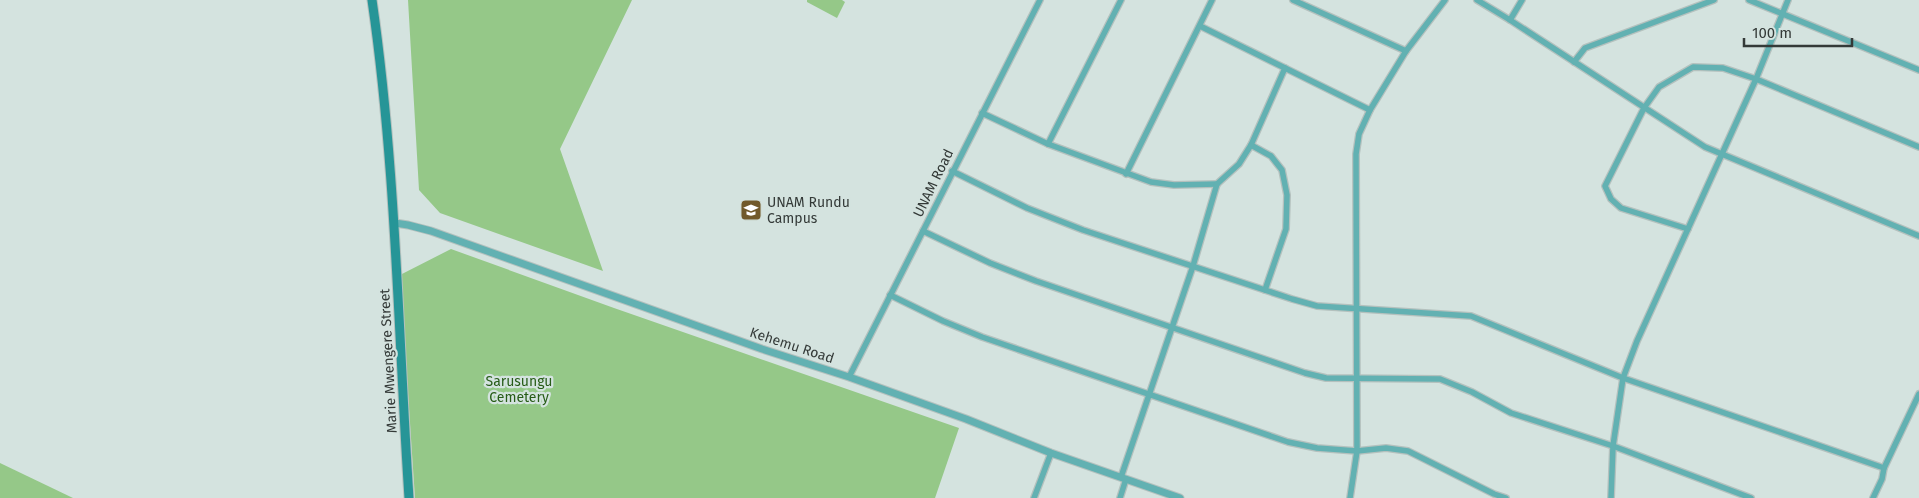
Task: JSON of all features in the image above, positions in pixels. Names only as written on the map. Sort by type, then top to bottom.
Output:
[{"type":"main road","name":"Marie Mwengere Street","points":[[372,0],[381,60],[395,223],[409,498]]},
{"type":"street","name":"UNAM Road","points":[[849,377],[1040,0]]},
{"type":"street","points":[[1048,144],[1121,0]]},
{"type":"street","points":[[1126,174],[1212,0]]},
{"type":"street","points":[[1293,0],[1406,52]]},
{"type":"street","points":[[1350,498],[1357,451],[1356,154],[1359,134],[1370,110],[1406,52],[1445,0]]},
{"type":"street","points":[[1477,0],[1705,147],[1919,236]]},
{"type":"street","points":[[1510,20],[1522,0]]},
{"type":"street","points":[[1574,62],[1585,48],[1714,0]]},
{"type":"street","points":[[1748,0],[1919,70]]},
{"type":"street","points":[[1611,498],[1613,446],[1623,378],[1637,341],[1756,79],[1788,0]]},
{"type":"street","points":[[1200,26],[1370,110]]},
{"type":"street","points":[[1688,229],[1621,208],[1610,199],[1605,186],[1644,108],[1659,87],[1693,67],[1723,68],[1756,79],[1919,148]]},
{"type":"street","points":[[1120,498],[1124,478],[1149,394],[1217,184],[1240,164],[1252,145],[1285,68]]},
{"type":"street","points":[[982,112],[1048,144],[1151,182],[1174,185],[1217,184]]},
{"type":"street","points":[[1252,145],[1271,156],[1282,170],[1287,196],[1286,229],[1265,290]]},
{"type":"street","points":[[952,171],[1027,208],[1083,230],[1317,306],[1471,316],[1623,378],[1884,468]]},
{"type":"street","name":"Kehemu Road","points":[[395,223],[408,224],[431,231],[762,349],[849,377],[966,419],[1051,453],[1180,498]]},
{"type":"street","points":[[923,231],[990,263],[1036,281],[1305,373],[1326,378],[1440,380],[1472,392],[1511,413],[1613,446],[1751,498]]},
{"type":"street","points":[[890,295],[943,321],[982,337],[1288,442],[1317,448],[1357,451],[1386,448],[1408,450],[1494,494],[1506,498]]},
{"type":"street","points":[[1873,498],[1884,468],[1919,394]]},
{"type":"street","points":[[1034,498],[1051,453]]},
{"type":"green space","points":[[408,0],[632,0],[560,149],[603,271],[440,213],[419,190]]},
{"type":"green space","points":[[807,0],[842,0],[845,2],[837,18],[807,2]]},
{"type":"green space","name":"Sarusungu Cemetery","points":[[451,249],[959,428],[935,498],[415,498],[400,275]]},
{"type":"green space","points":[[0,463],[73,498],[0,498]]},
{"type":"place","name":"UNAM Rundu Campus","points":[[751,210]]}]
